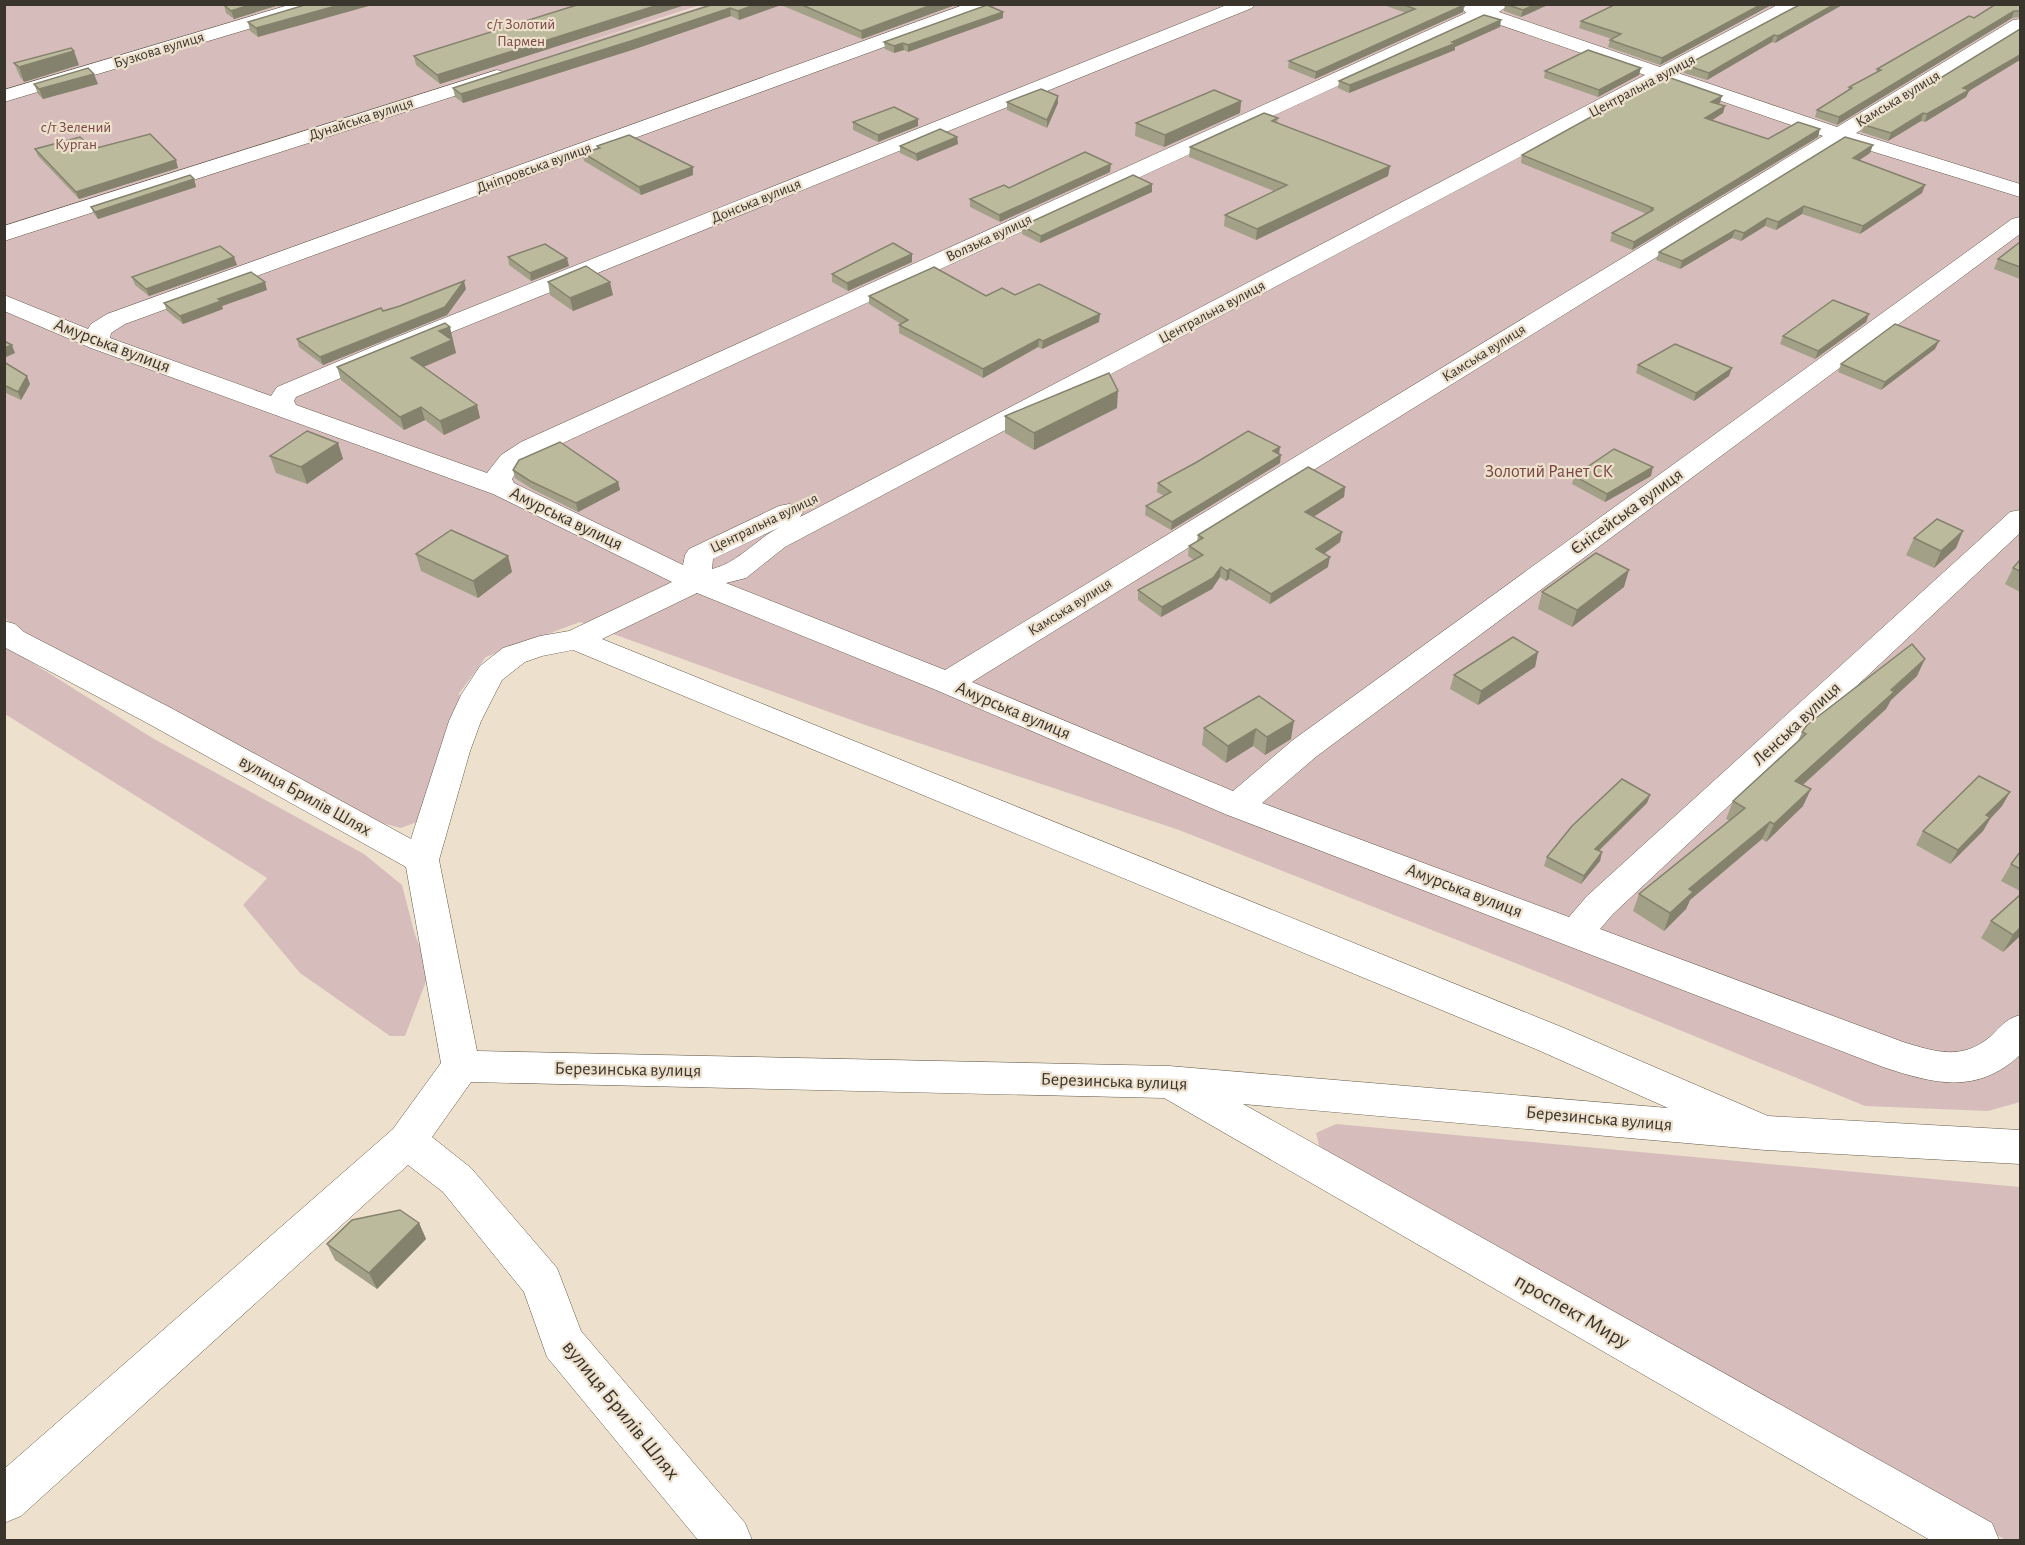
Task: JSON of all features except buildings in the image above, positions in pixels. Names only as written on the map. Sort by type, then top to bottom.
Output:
[{"type":"street","name":"Бузкова вулиця","points":[[4,96],[313,4]]},
{"type":"street","name":"Дніпровська вулиця","points":[[100,343],[97,339],[100,329],[116,320],[985,4]]},
{"type":"street","name":"Донська вулиця","points":[[286,411],[281,401],[286,392],[1246,4]]},
{"type":"street","points":[[1459,4],[1492,9],[1652,72],[1840,135],[2020,191]]},
{"type":"street","name":"Центральна вулиця","points":[[1652,72],[1764,4]]},
{"type":"street","name":"Центральна вулиця","points":[[696,582],[736,572],[775,541],[1652,72],[1794,4]]},
{"type":"street","name":"Волзька вулиця","points":[[503,488],[498,479],[502,468],[513,457],[530,448],[1492,9]]},
{"type":"street","name":"Камська вулиця","points":[[947,683],[2020,24]]},
{"type":"street","name":"Дунайська вулиця","points":[[4,213],[511,63],[4,234]]},
{"type":"street","name":"Єнісейська вулиця","points":[[1237,806],[1305,748],[2020,224]]},
{"type":"street","name":"Амурська вулиця","points":[[4,302],[100,343],[503,488],[696,582],[947,683],[1237,806],[1897,1056],[1928,1066],[1959,1069],[1986,1063],[2004,1050],[2020,1030]]},
{"type":"street","name":"Ленська вулиця","points":[[1576,933],[1600,905],[2020,518]]},
{"type":"street","points":[[4,1500],[407,1141],[461,1066],[422,860],[451,758],[479,688],[489,673],[504,660],[525,650],[576,640],[696,582]]},
{"type":"street","name":"вулиця Брилів Шлях","points":[[4,631],[13,639],[160,716],[422,860]]},
{"type":"street","name":"Березинська вулиця","points":[[576,640],[1551,1039],[1765,1133]]},
{"type":"street","name":"Березинська вулиця","points":[[461,1066],[1169,1082],[1765,1133],[2020,1147]]},
{"type":"street","name":"проспект Миру","points":[[1169,1082],[1975,1540]]},
{"type":"street","name":"вулиця Брилів Шлях","points":[[407,1141],[457,1179],[542,1282],[562,1343],[728,1540]]},
{"type":"green space","name":"Золотий Ранет СК","points":[[710,4],[2020,5],[2020,1102],[1988,1111],[1865,1106],[1543,974],[1179,830],[868,726],[580,622],[486,657],[458,695],[471,694],[422,820],[401,828],[373,821],[234,742],[19,631],[4,617],[4,5],[700,5],[553,53]]},
{"type":"green space","points":[[4,645],[154,739],[364,854],[402,885],[415,935],[430,971],[405,1036],[390,1036],[300,973],[243,905],[267,878],[5,714]]},
{"type":"green space","points":[[1336,1124],[2020,1187],[2020,1540],[2006,1540],[1759,1404],[1321,1153],[1316,1133]]},
{"type":"park label","name":"с/т Золотий Пармен","points":[[521,32]]},
{"type":"park label","name":"с/т Зелений Курган","points":[[76,136]]}]
